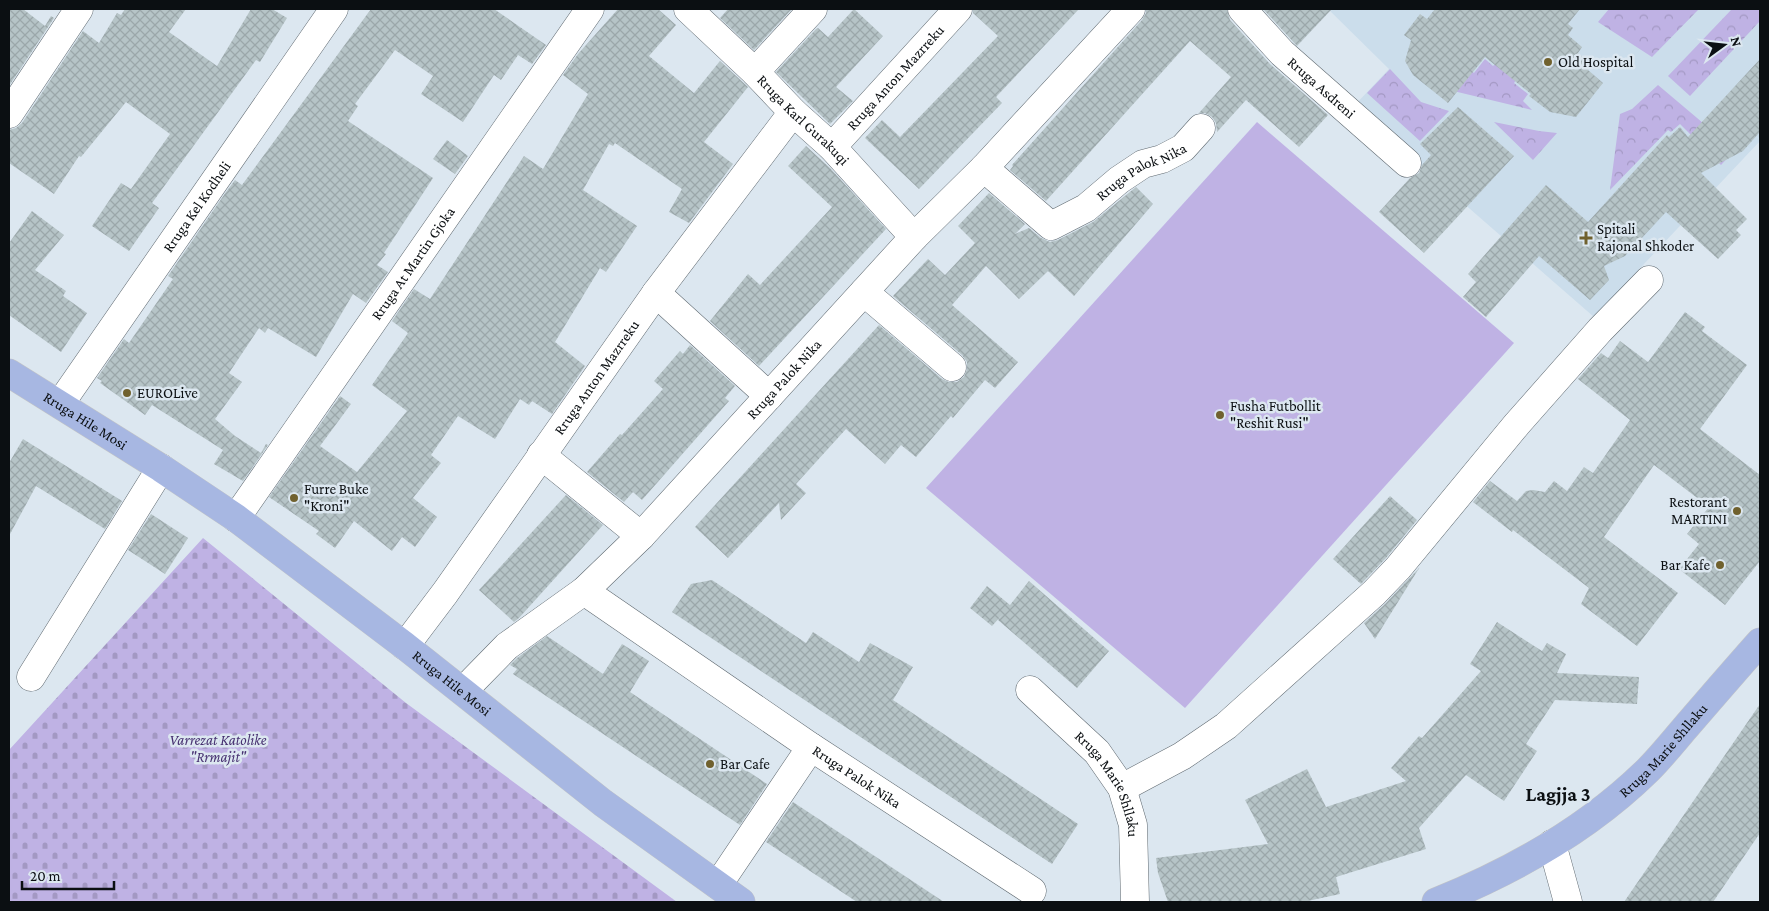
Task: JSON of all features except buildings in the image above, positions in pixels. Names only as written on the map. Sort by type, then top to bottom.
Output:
[{"type":"main road","name":"Rruga Hile Mosi","points":[[9,373],[161,468],[236,518],[463,691],[603,803],[741,902]]},
{"type":"main road","name":"Rruga Marie Shllaku","points":[[1436,902],[1482,883],[1552,844],[1606,807],[1648,770],[1760,642]]},
{"type":"street","points":[[9,114],[79,9]]},
{"type":"street","name":"Rruga Kel Kodheli","points":[[60,404],[334,9]]},
{"type":"street","name":"Rruga Karl Gurakuqi","points":[[688,9],[755,72],[793,112],[832,147],[914,237]]},
{"type":"street","points":[[755,72],[812,9]]},
{"type":"street","name":"Rruga Palok Nika","points":[[463,691],[507,646],[584,591],[641,536],[914,237],[984,168],[1131,9]]},
{"type":"street","name":"Rruga Asdreni","points":[[1242,9],[1282,53],[1407,163]]},
{"type":"street","name":"Rruga At Martin Gjoka","points":[[236,518],[582,12]]},
{"type":"street","name":"Rruga Anton Mazrreku","points":[[832,147],[947,12]]},
{"type":"street","name":"Rruga Anton Mazrreku","points":[[405,646],[445,593],[656,293],[793,112]]},
{"type":"street","name":"Rruga Palok Nika","points":[[984,168],[1051,226],[1086,208],[1119,180],[1143,164],[1162,159],[1183,148],[1201,128]]},
{"type":"street","points":[[1122,788],[1182,756],[1226,726],[1374,593],[1398,568],[1517,424],[1600,330],[1649,280]]},
{"type":"street","points":[[864,292],[952,367]]},
{"type":"street","points":[[656,293],[769,396]]},
{"type":"street","points":[[541,455],[641,536]]},
{"type":"street","points":[[32,677],[161,468]]},
{"type":"street","name":"Rruga Palok Nika","points":[[584,591],[811,747],[1032,891]]},
{"type":"street","name":"Rruga Marie Shllaku","points":[[1030,690],[1096,752],[1122,788],[1133,825],[1135,902]]},
{"type":"street","points":[[718,885],[811,747]]},
{"type":"street","points":[[1552,844],[1568,902]]},
{"type":"shaded area","name":"Spitali Rajonal Shkoder","points":[[1328,9],[1760,9],[1760,141],[1594,317],[1353,107],[1389,69]]},
{"type":"green space","points":[[1609,9],[1699,9],[1652,57],[1598,22]]},
{"type":"green space","points":[[1732,9],[1760,9],[1760,21],[1690,96],[1668,76]]},
{"type":"green space","points":[[1485,59],[1493,66],[1499,60],[1519,76],[1514,83],[1528,94],[1523,101],[1532,110],[1441,88],[1468,68],[1474,73]]},
{"type":"green space","points":[[1390,69],[1421,102],[1449,111],[1420,141],[1367,93]]},
{"type":"green space","points":[[1658,85],[1735,150],[1721,165],[1680,124],[1671,132],[1668,130],[1610,190],[1620,114],[1632,109]]},
{"type":"green space","name":"Fusha Futbollit \"Reshit Rusi\"","points":[[1257,122],[1514,343],[1185,708],[926,488]]},
{"type":"green space","points":[[1494,122],[1539,131],[1557,133],[1533,160]]},
{"type":"green space","name":"Varrezat Katolike \"Rrmajit\"","points":[[203,538],[406,703],[677,902],[9,902],[9,750]]},
{"type":"place","name":"Old Hospital","points":[[1548,62]]},
{"type":"place","name":"Spitali Rajonal Shkoder","points":[[1586,238]]},
{"type":"place","name":"EUROLive","points":[[127,393]]},
{"type":"place","name":"Fusha Futbollit \"Reshit Rusi\"","points":[[1220,415]]},
{"type":"place","name":"Furre Buke \"Kroni\"","points":[[294,498]]},
{"type":"place","name":"Restorant MARTINI","points":[[1737,511]]},
{"type":"place","name":"Bar Kafe","points":[[1720,565]]},
{"type":"place","name":"Bar Cafe","points":[[710,764]]},
{"type":"district","name":"Lagjja 3","points":[[1558,794]]}]
